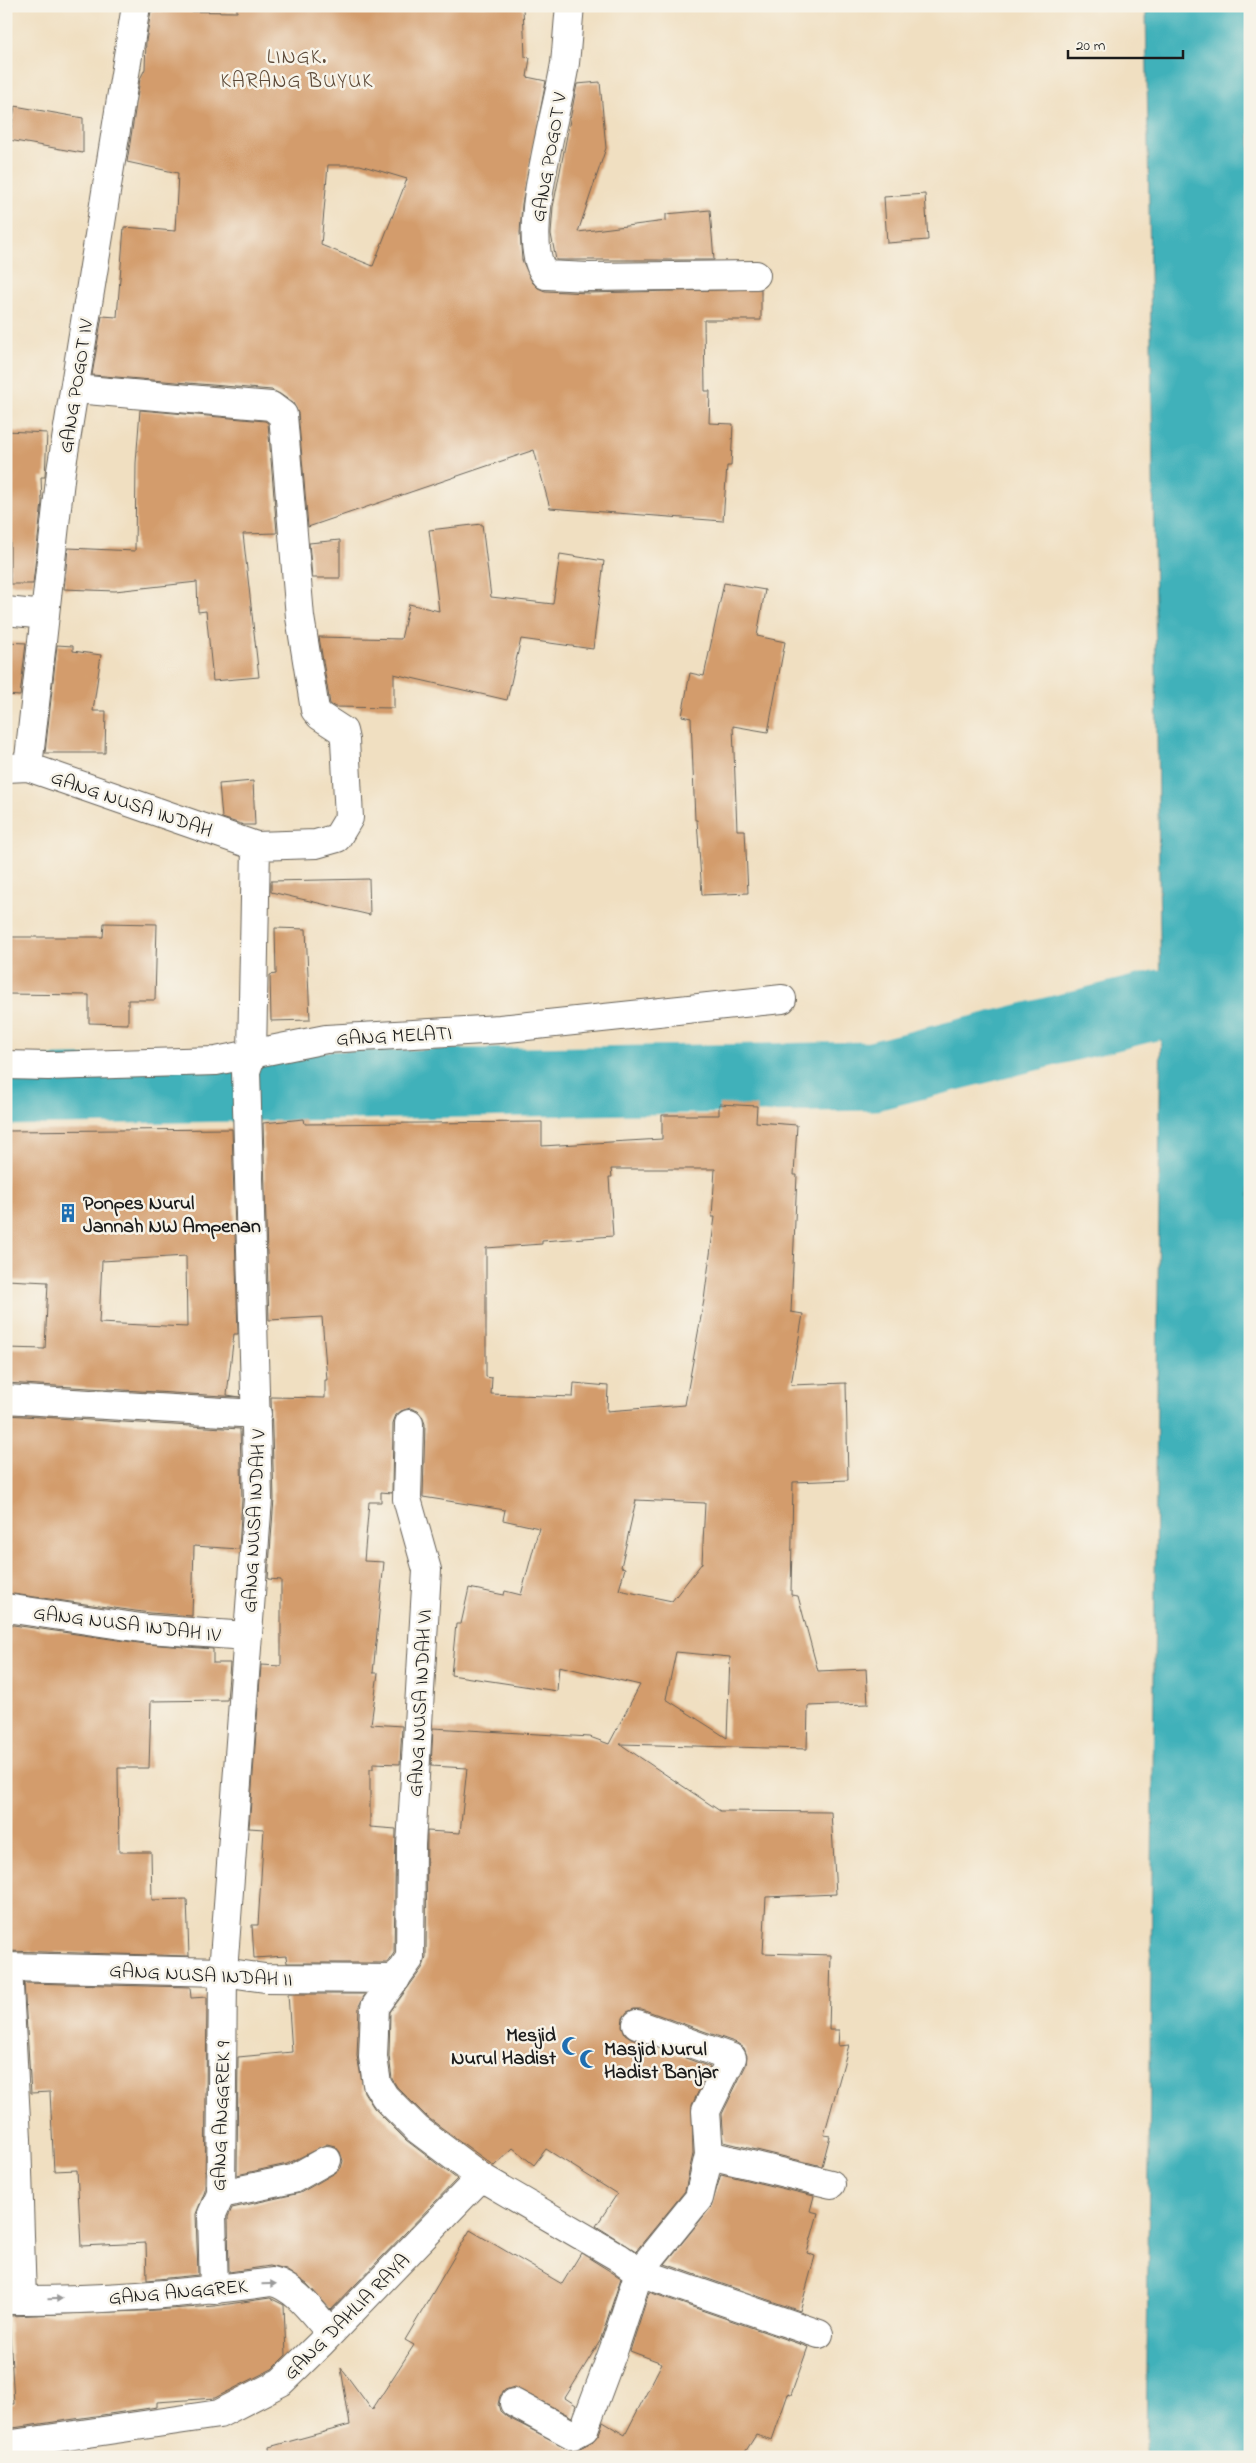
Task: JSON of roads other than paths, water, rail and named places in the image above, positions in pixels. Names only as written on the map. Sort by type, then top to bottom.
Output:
[{"type":"street","name":"GANG POGOT IV","points":[[17,768],[45,615],[62,471],[136,6]]},
{"type":"street","name":"GANG POGOT V","points":[[570,6],[565,64],[536,208],[536,260],[540,269],[546,275],[589,277],[756,275]]},
{"type":"street","points":[[75,389],[271,406],[283,414],[300,617],[315,710],[320,716],[343,731],[349,818],[337,838],[316,844],[256,846]]},
{"type":"street","points":[[6,611],[45,615]]},
{"type":"street","name":"GANG NUSA INDAH","points":[[17,768],[256,846]]},
{"type":"street","name":"GANG NUSA INDAH V","points":[[223,1972],[258,1499],[247,1111],[256,846]]},
{"type":"street","name":"GANG MELATI","points":[[6,1065],[48,1066],[216,1061],[249,1062],[326,1039],[500,1029],[782,1000]]},
{"type":"street","points":[[6,1399],[257,1414]]},
{"type":"street","name":"GANG NUSA INDAH VI","points":[[409,1424],[407,1499],[427,1570],[411,1845],[410,1958],[376,2007],[372,2057],[377,2084],[385,2098],[417,2129],[481,2177]]},
{"type":"street","name":"GANG NUSA INDAH IV","points":[[6,1608],[148,1629],[247,1636]]},
{"type":"street","points":[[7,1967],[17,2139],[14,2300]]},
{"type":"street","name":"GANG NUSA INDAH II","points":[[7,1967],[223,1972],[265,1978],[396,1979]]},
{"type":"street","name":"GANG ANGGREK 9","points":[[214,2290],[212,2214],[221,2194],[223,1972]]},
{"type":"street","points":[[514,2404],[573,2435],[584,2429],[615,2346],[639,2272],[699,2198],[709,2156],[706,2111],[732,2058],[637,2024]]},
{"type":"street","points":[[709,2156],[831,2184]]},
{"type":"street","points":[[221,2194],[293,2179],[327,2160]]},
{"type":"street","points":[[481,2177],[618,2257],[639,2272],[819,2334]]},
{"type":"street","name":"GANG DAHLIA RAYA","points":[[6,2446],[219,2414],[280,2382],[481,2177]]},
{"type":"street","name":"GANG ANGGREK","points":[[14,2300],[214,2290],[272,2282],[281,2284],[290,2290],[330,2332]]},
{"type":"water","points":[[1146,6],[1250,6],[1250,2457],[1146,2457],[1161,1004]]},
{"type":"waterway","points":[[6,1091],[873,1076],[1161,1004]]},
{"type":"place","name":"Ponpes Nurul Jannah NW Ampenan","points":[[68,1213]]},
{"type":"place","name":"Mesjid Nurul Hadist","points":[[571,2046]]},
{"type":"place","name":"Masjid Nurul Hadist Banjar","points":[[589,2059]]},
{"type":"district","name":"LINGK. KARANG BUYUK","points":[[297,68]]}]
